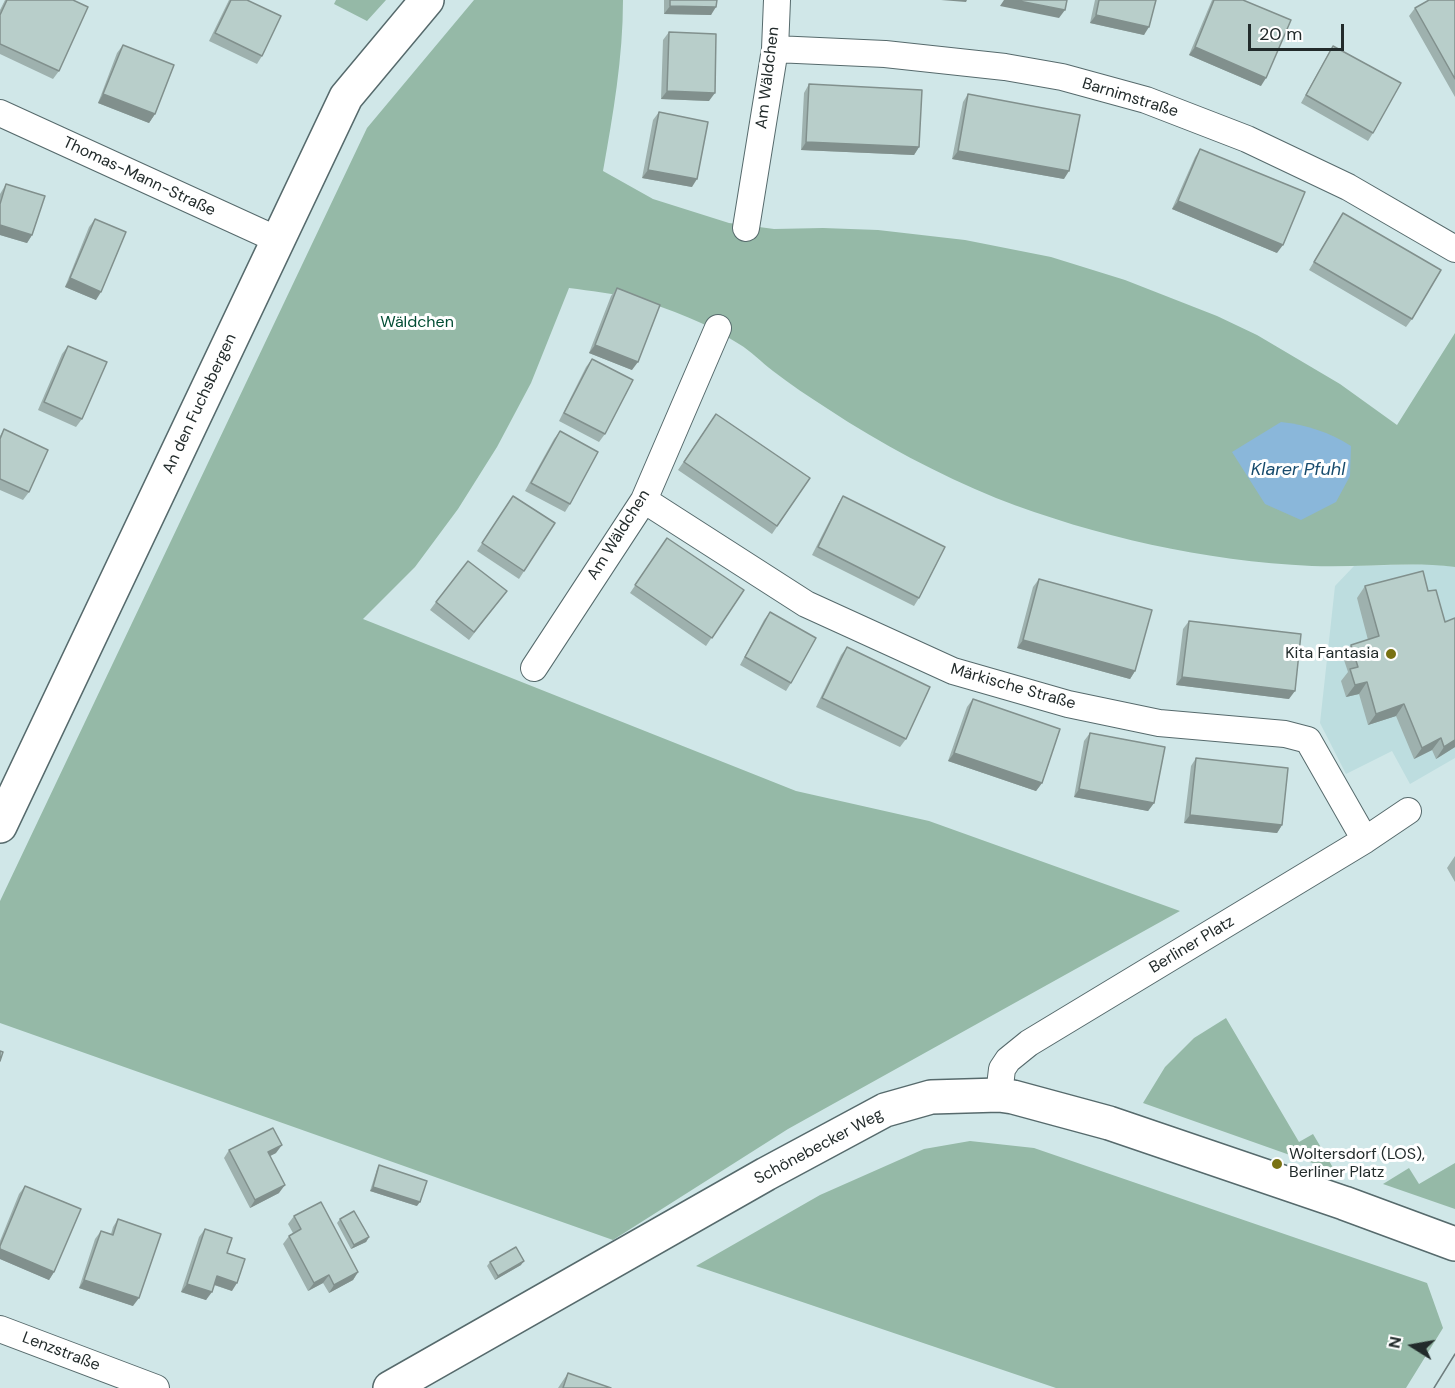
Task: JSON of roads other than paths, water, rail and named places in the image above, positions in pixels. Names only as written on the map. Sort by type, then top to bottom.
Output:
[{"type":"street","name":"An den Fuchsbergen","points":[[0,826],[346,97],[427,0]]},
{"type":"street","name":"Am Wäldchen","points":[[746,228],[775,49],[777,0]]},
{"type":"street","name":"Barnimstraße","points":[[775,49],[885,54],[1005,67],[1062,77],[1146,100],[1247,140],[1348,187],[1455,249]]},
{"type":"street","name":"Thomas-Mann-Straße","points":[[0,113],[278,240]]},
{"type":"street","name":"Am Wäldchen","points":[[534,668],[644,500],[718,328]]},
{"type":"street","name":"Märkische Straße","points":[[644,500],[806,604],[953,671],[1068,704],[1159,723],[1285,734],[1308,740],[1365,840]]},
{"type":"street","name":"Berliner Platz","points":[[999,1095],[1002,1069],[1008,1060],[1029,1043],[1365,840],[1408,811]]},
{"type":"street","name":"Schönebecker Weg","points":[[390,1388],[756,1179],[885,1110],[931,1097],[999,1095],[1013,1097],[1109,1123],[1344,1203],[1455,1244]]},
{"type":"street","name":"Lenzstraße","points":[[0,1329],[156,1388]]},
{"type":"water","name":"Klarer Pfuhl","points":[[1281,422],[1318,430],[1351,446],[1350,476],[1336,502],[1301,520],[1265,504],[1232,452]]},
{"type":"tram line","points":[[1434,1388],[1455,1354]]},
{"type":"place","name":"Kita Fantasia","points":[[1391,654]]},
{"type":"place","name":"Woltersdorf (LOS), Berliner Platz","points":[[1277,1164]]},
{"type":"park label","name":"Wäldchen","points":[[417,323]]}]
